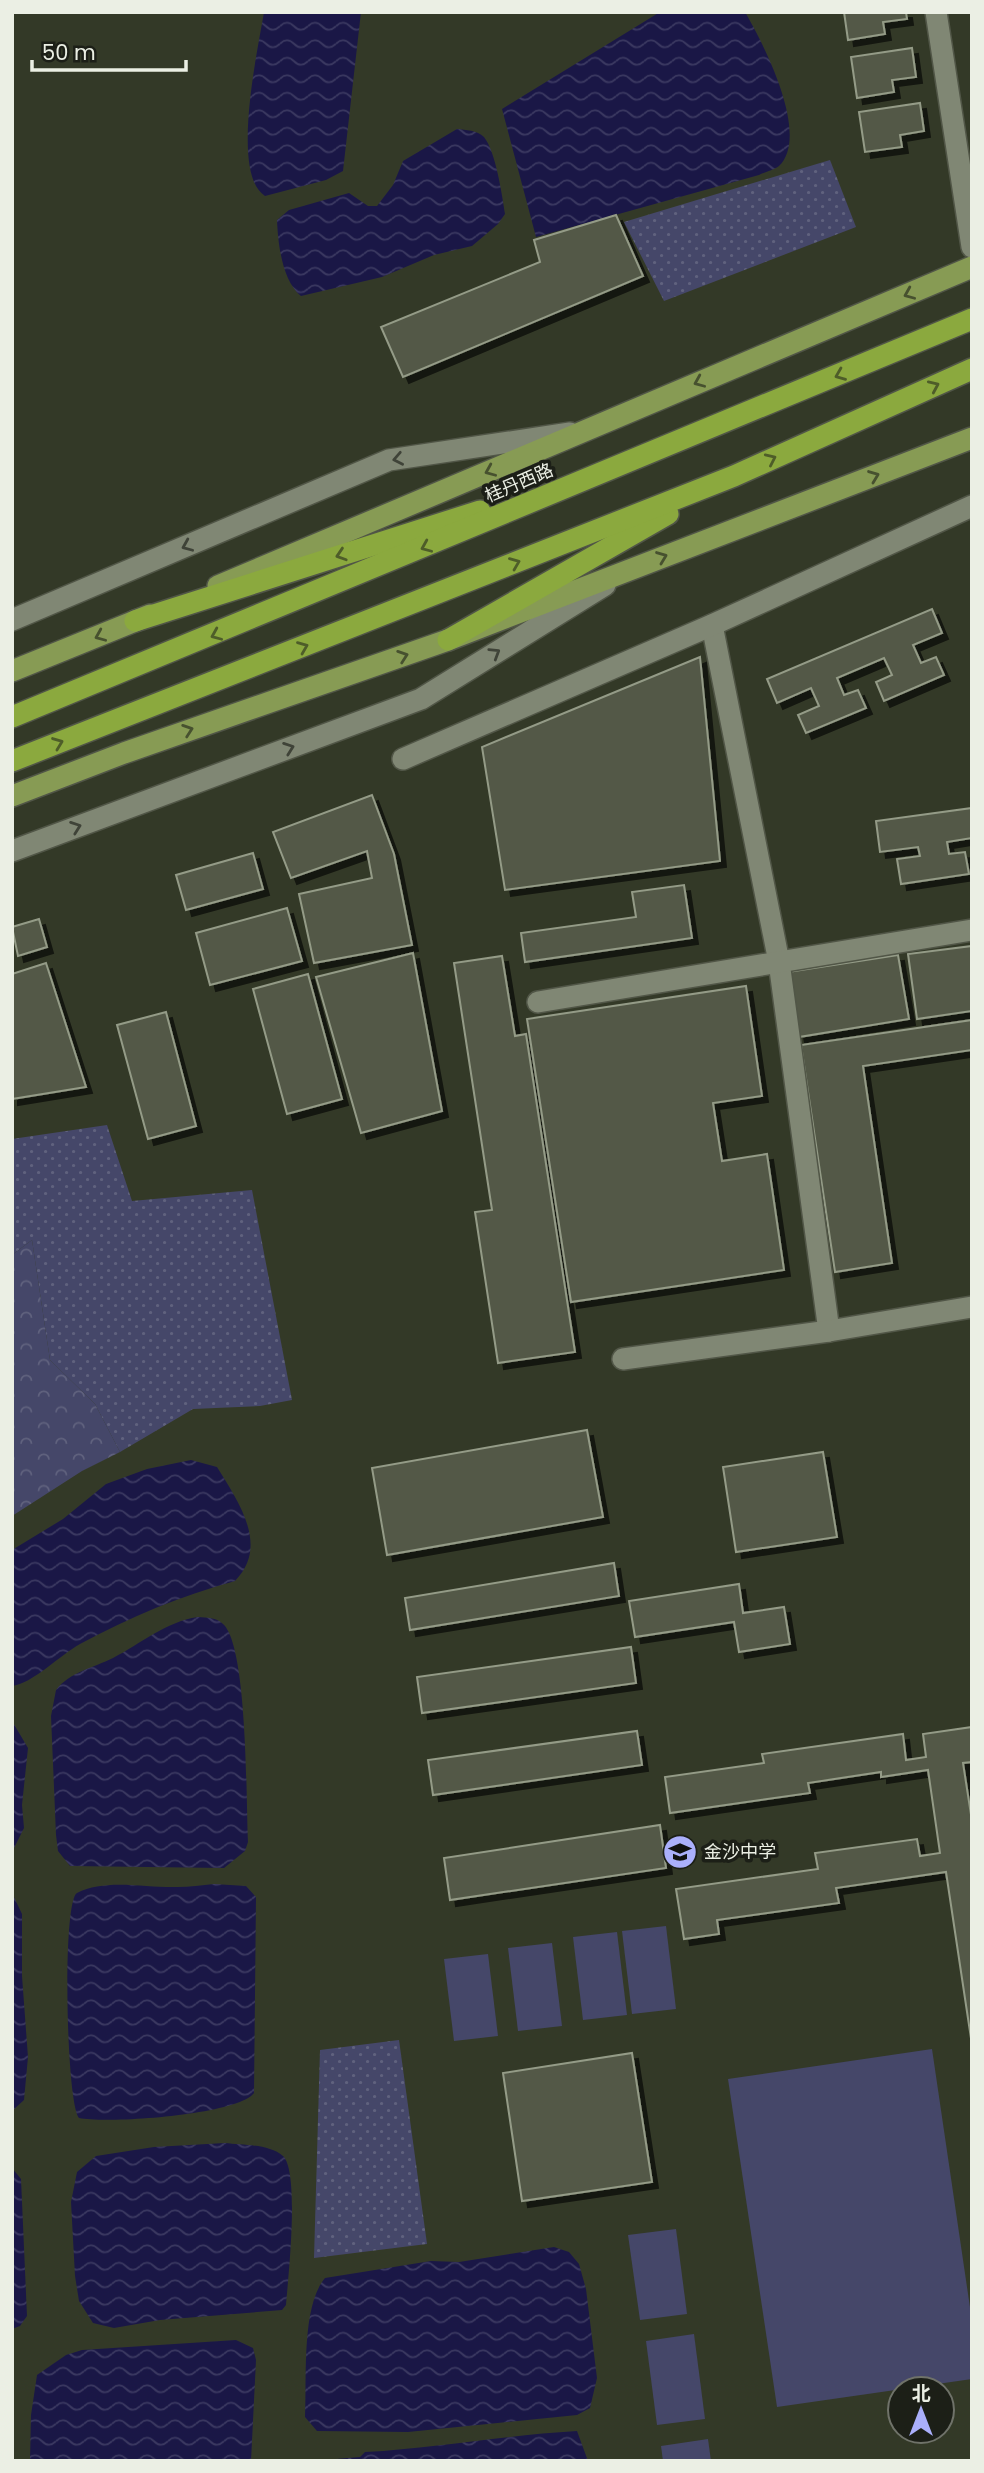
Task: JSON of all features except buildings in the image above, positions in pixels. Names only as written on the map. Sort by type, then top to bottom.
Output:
[{"type":"highway","name":"桂丹西路","points":[[12,717],[84,690],[972,319]]},
{"type":"highway","points":[[12,761],[734,476],[972,369]]},
{"type":"highway","points":[[135,621],[615,467]]},
{"type":"highway","points":[[448,640],[734,476]]},
{"type":"main road","points":[[12,671],[972,267]]},
{"type":"main road","points":[[12,796],[124,753],[448,640],[972,438]]},
{"type":"street","points":[[936,12],[966,166],[972,247]]},
{"type":"street","points":[[12,620],[389,460],[586,430]]},
{"type":"street","points":[[403,759],[712,625],[972,506]]},
{"type":"street","points":[[13,848],[421,699],[631,569]]},
{"type":"street","points":[[712,625],[779,962],[829,1331]]},
{"type":"street","points":[[538,1002],[972,930]]},
{"type":"street","points":[[623,1359],[829,1331],[972,1307]]},
{"type":"green space","points":[[830,160],[856,227],[664,301],[624,222]]},
{"type":"green space","points":[[107,1125],[132,1201],[252,1190],[292,1400],[260,1406],[193,1409],[120,1452],[95,1404],[50,1360],[32,1240],[12,1255],[12,1139]]},
{"type":"green space","points":[[32,1240],[50,1360],[95,1404],[120,1452],[82,1471],[12,1516],[12,1255]]},
{"type":"green space","points":[[666,1926],[676,2009],[632,2014],[622,1931]]},
{"type":"green space","points":[[617,1932],[627,2015],[583,2020],[573,1937]]},
{"type":"green space","points":[[552,1943],[562,2026],[518,2031],[508,1948]]},
{"type":"green space","points":[[488,1954],[498,2036],[454,2041],[444,1959]]},
{"type":"green space","points":[[399,2040],[427,2244],[314,2258],[320,2050]]},
{"type":"green space","points":[[932,2049],[972,2321],[972,2379],[956,2381],[956,2375],[886,2375],[886,2391],[777,2407],[728,2079]]},
{"type":"green space","points":[[676,2229],[687,2314],[640,2320],[628,2235]]},
{"type":"green space","points":[[694,2334],[705,2419],[657,2425],[646,2341]]},
{"type":"green space","points":[[708,2439],[711,2461],[663,2461],[661,2446]]},
{"type":"water","points":[[264,12],[361,12],[343,171],[326,180],[265,196],[255,183],[249,163],[248,138],[252,81]]},
{"type":"water","points":[[660,12],[745,12],[781,89],[790,133],[787,152],[779,166],[759,175],[536,237],[502,109]]},
{"type":"water","points":[[457,129],[478,133],[484,137],[492,153],[505,214],[498,224],[472,246],[434,255],[382,277],[301,296],[285,271],[277,220],[289,210],[349,193],[368,206],[377,206],[393,185],[403,161]]},
{"type":"water","points":[[191,1460],[217,1467],[234,1494],[247,1524],[250,1553],[245,1567],[235,1581],[175,1600],[118,1625],[80,1644],[37,1675],[12,1686],[12,1550],[63,1519],[106,1484],[147,1469]]},
{"type":"water","points":[[198,1617],[214,1619],[223,1624],[231,1638],[237,1662],[246,1762],[248,1842],[245,1851],[224,1868],[70,1866],[58,1851],[56,1835],[51,1716],[56,1690],[75,1675],[113,1658],[164,1628]]},
{"type":"water","points":[[12,1721],[28,1748],[22,1805],[24,1828],[12,1852]]},
{"type":"water","points":[[214,1884],[246,1886],[256,1897],[254,2093],[243,2101],[224,2107],[171,2116],[116,2120],[79,2118],[71,2078],[68,2003],[69,1929],[72,1904],[77,1893],[88,1888],[113,1885],[177,1887]]},
{"type":"water","points":[[12,1893],[22,1914],[22,1976],[28,2057],[24,2100],[12,2111]]},
{"type":"water","points":[[225,2143],[270,2149],[283,2156],[288,2166],[292,2227],[286,2305],[282,2310],[160,2320],[114,2328],[93,2323],[79,2301],[75,2276],[71,2202],[77,2172],[96,2156],[154,2147]]},
{"type":"water","points":[[12,2168],[21,2179],[27,2316],[20,2326],[12,2329]]},
{"type":"water","points":[[554,2247],[569,2252],[579,2264],[586,2289],[597,2378],[590,2408],[577,2415],[408,2432],[317,2431],[305,2417],[309,2325],[317,2290],[325,2278],[431,2261],[459,2262]]},
{"type":"water","points":[[236,2340],[253,2348],[256,2360],[251,2461],[30,2461],[31,2415],[37,2375],[66,2355],[82,2350]]},
{"type":"water","points":[[577,2431],[588,2461],[312,2461],[360,2457],[365,2452]]},
{"type":"place","name":"金沙中学","points":[[680,1852]]}]
